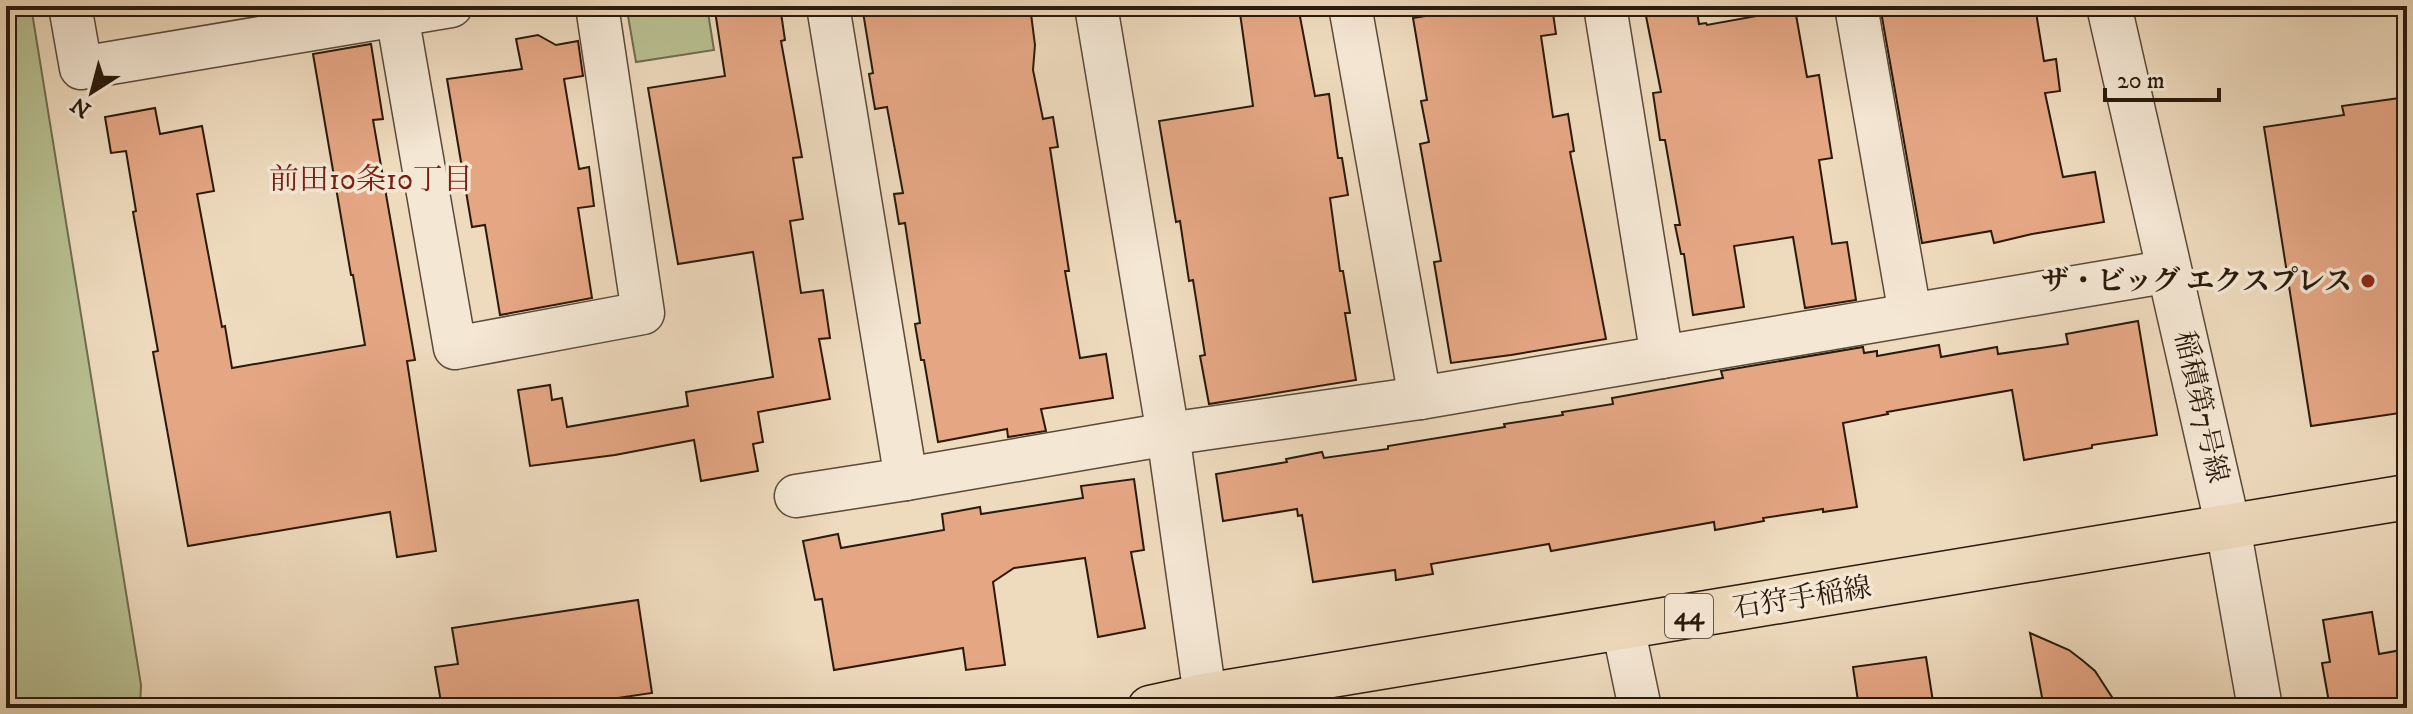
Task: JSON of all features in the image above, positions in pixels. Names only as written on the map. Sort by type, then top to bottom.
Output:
[{"type":"main road","name":"石狩手稲線","points":[[1172,704],[2407,497]]},
{"type":"street","points":[[70,6],[81,68],[451,6]]},
{"type":"street","points":[[397,15],[455,348],[643,313],[597,6]]},
{"type":"street","points":[[828,6],[906,479]]},
{"type":"street","points":[[1096,6],[1168,434],[1172,704]]},
{"type":"street","points":[[1350,6],[1420,398]]},
{"type":"street","points":[[1605,6],[1662,357]]},
{"type":"street","points":[[1856,6],[1910,314]]},
{"type":"street","name":"稲積第7号線","points":[[2109,6],[2228,527],[2260,708]]},
{"type":"street","points":[[796,496],[1168,434],[1420,398],[2170,271]]},
{"type":"street","points":[[1623,627],[1640,708]]},
{"type":"green space","points":[[6,6],[31,6],[141,685],[140,708],[6,708]]},
{"type":"green space","points":[[634,6],[707,6],[714,50],[636,62],[628,16]]},
{"type":"building","points":[[746,6],[780,6],[785,40],[781,41],[802,157],[793,158],[803,219],[790,221],[801,293],[823,290],[830,338],[819,339],[830,399],[758,412],[763,442],[753,444],[758,471],[701,481],[694,440],[615,455],[530,466],[518,390],[550,385],[552,400],[562,398],[567,427],[688,406],[686,392],[773,377],[753,252],[678,264],[648,88],[725,76],[715,11]]},
{"type":"building","points":[[862,6],[1030,6],[1035,45],[1033,70],[1043,119],[1053,117],[1058,147],[1050,148],[1069,271],[1065,271],[1080,358],[1106,354],[1113,398],[1041,409],[1046,431],[1008,437],[1007,429],[938,442],[915,324],[920,323],[905,223],[899,224],[894,194],[903,193],[887,107],[875,109],[869,74],[873,73]]},
{"type":"building","points":[[1239,6],[1298,6],[1315,96],[1329,94],[1338,158],[1342,158],[1348,195],[1330,198],[1340,271],[1343,271],[1350,313],[1345,313],[1356,380],[1209,404],[1200,356],[1205,355],[1193,280],[1189,281],[1180,221],[1176,222],[1159,121],[1253,106]]},
{"type":"building","points":[[1487,6],[1552,6],[1556,34],[1541,36],[1553,117],[1568,114],[1574,151],[1570,152],[1606,339],[1451,363],[1434,262],[1441,261],[1420,144],[1429,142],[1421,101],[1427,100],[1413,18]]},
{"type":"building","points":[[1644,6],[1696,6],[1699,24],[1707,25],[1795,9],[1807,77],[1819,75],[1832,158],[1819,160],[1832,244],[1847,242],[1856,300],[1805,308],[1793,237],[1734,246],[1744,307],[1693,315],[1684,254],[1681,254],[1675,225],[1680,225],[1665,140],[1660,140],[1653,93],[1661,92]]},
{"type":"building","points":[[1880,6],[2035,6],[2044,61],[2056,59],[2060,91],[2045,93],[2063,177],[2095,172],[2104,222],[1994,243],[1991,231],[1922,243]]},
{"type":"building","points":[[538,35],[556,45],[578,41],[583,76],[564,79],[579,169],[589,167],[594,206],[578,208],[592,298],[500,315],[485,225],[472,227],[447,79],[522,69],[516,39]]},
{"type":"building","points":[[371,44],[383,119],[373,120],[415,360],[407,361],[436,551],[397,557],[390,512],[188,546],[153,352],[158,351],[133,212],[136,211],[126,151],[111,153],[105,117],[155,108],[160,134],[202,126],[214,191],[197,194],[232,368],[365,345],[313,54]]},
{"type":"building","points":[[2407,97],[2407,412],[2311,426],[2264,127],[2344,115],[2342,106]]},
{"type":"building","points":[[2138,321],[2157,435],[2024,460],[2012,390],[1887,412],[1843,423],[1857,507],[1763,518],[1764,521],[1715,530],[1714,522],[1551,551],[1549,544],[1431,564],[1433,574],[1396,580],[1395,570],[1313,582],[1302,515],[1298,516],[1297,509],[1223,521],[1216,474],[1287,462],[1286,459],[1322,452],[1324,458],[1505,427],[1504,424],[1613,404],[1612,398],[1723,378],[1721,371],[1863,347],[1864,353],[1877,351],[1877,356],[1939,345],[1941,357],[1997,347],[1998,354],[2068,344],[2066,334]]},
{"type":"building","points":[[1134,479],[1144,550],[1131,552],[1145,628],[1098,637],[1085,558],[1014,568],[993,582],[1005,665],[966,670],[963,648],[834,670],[822,599],[815,600],[803,541],[838,534],[841,548],[944,530],[942,514],[980,507],[981,514],[1083,498],[1081,486]]},
{"type":"building","points":[[638,600],[652,693],[549,708],[442,708],[435,667],[458,664],[452,628]]},
{"type":"building","points":[[2372,612],[2379,654],[2407,649],[2407,708],[2330,708],[2322,663],[2330,662],[2323,620]]},
{"type":"building","points":[[2030,633],[2069,650],[2082,660],[2095,671],[2119,708],[2044,708]]},
{"type":"building","points":[[1926,657],[1934,708],[1859,708],[1853,667]]},
{"type":"place","name":"ザ・ビッグ エクスプレス","points":[[2368,281]]},
{"type":"district","name":"前田10条10丁目","points":[[371,180]]}]
